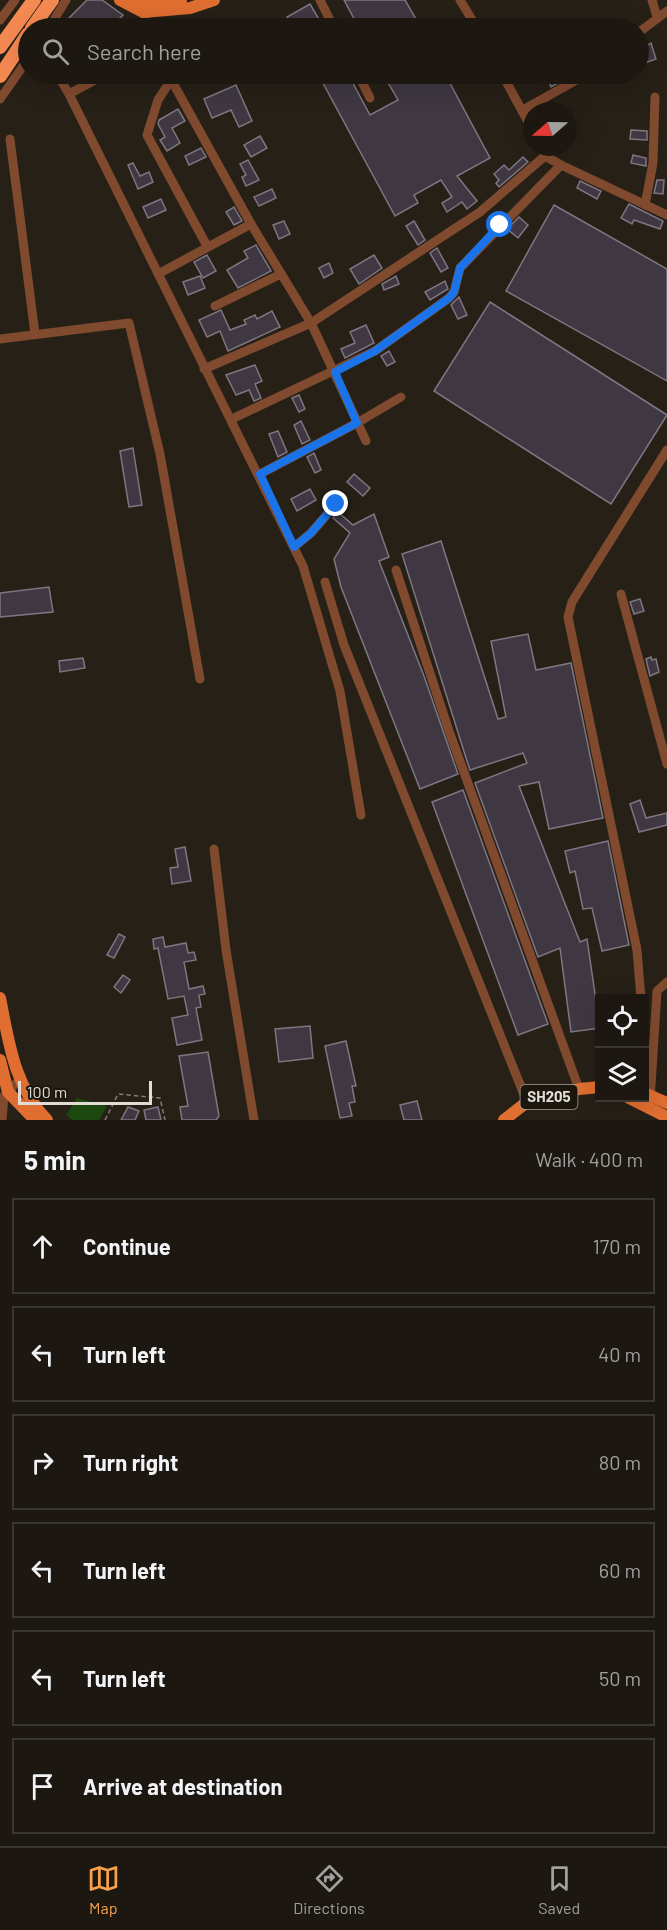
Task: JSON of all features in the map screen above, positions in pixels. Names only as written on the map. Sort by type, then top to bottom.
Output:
[{"type":"highway","points":[[21,18],[34,0]]},
{"type":"highway","points":[[39,18],[52,0]]},
{"type":"highway","points":[[0,47],[18,22]]},
{"type":"highway","points":[[0,76],[18,49]]},
{"type":"main road","points":[[120,0],[140,5],[190,8],[214,0]]},
{"type":"main road","points":[[140,5],[181,0]]},
{"type":"main road","points":[[0,998],[19,1080],[33,1105],[48,1120]]},
{"type":"main road","points":[[0,1060],[8,1092],[35,1120]]},
{"type":"main road","name":"SH205","points":[[504,1120],[527,1102],[579,1089],[595,1087]]},
{"type":"main road","points":[[514,1120],[526,1111],[595,1095]]},
{"type":"main road","points":[[649,1100],[667,1103]]},
{"type":"main road","points":[[646,1102],[667,1117]]},
{"type":"street","points":[[0,20],[15,0]]},
{"type":"street","points":[[55,18],[66,0]]},
{"type":"street","points":[[320,0],[329,18]]},
{"type":"street","points":[[460,0],[471,18]]},
{"type":"street","points":[[652,0],[657,17]]},
{"type":"street","points":[[649,24],[667,11]]},
{"type":"street","points":[[0,99],[18,73]]},
{"type":"street","points":[[63,84],[204,369],[260,474],[306,575],[340,691],[361,815]]},
{"type":"street","points":[[69,94],[88,84]]},
{"type":"street","points":[[166,84],[147,135],[207,246]]},
{"type":"street","points":[[173,84],[251,225],[311,323],[366,441]]},
{"type":"street","points":[[363,84],[370,98]]},
{"type":"street","points":[[508,84],[523,110]]},
{"type":"street","points":[[537,102],[569,84]]},
{"type":"street","points":[[645,205],[653,164],[655,97]]},
{"type":"street","points":[[10,139],[35,334]]},
{"type":"street","points":[[204,369],[311,323],[480,212],[538,156]]},
{"type":"street","points":[[549,156],[561,165],[667,215]]},
{"type":"street","points":[[232,419],[375,351],[449,298],[454,292],[460,268],[561,165]]},
{"type":"street","points":[[158,274],[207,246],[251,225]]},
{"type":"street","points":[[215,306],[281,274]]},
{"type":"street","points":[[0,339],[124,322],[129,323],[132,328],[160,454],[200,679]]},
{"type":"street","points":[[260,474],[401,397]]},
{"type":"street","points":[[641,994],[637,950],[568,617],[572,602],[667,450]]},
{"type":"street","points":[[294,547],[311,533],[336,504]]},
{"type":"street","points":[[396,570],[449,731],[579,1089]]},
{"type":"street","points":[[325,582],[344,645],[527,1102]]},
{"type":"street","points":[[621,594],[667,764]]},
{"type":"street","points":[[214,849],[226,950],[254,1120]]},
{"type":"street","points":[[648,1048],[657,991],[667,982]]},
{"type":"street","points":[[2,1120],[2,1110],[8,1092],[19,1080]]},
{"type":"path","points":[[105,1120],[118,1094],[160,1098],[165,1120]]},
{"type":"green space","points":[[77,1098],[107,1106],[99,1120],[72,1120],[66,1115]]},
{"type":"building","points":[[87,0],[102,0],[123,15],[120,18],[69,18]]},
{"type":"building","points":[[344,0],[405,0],[415,18],[354,18]]},
{"type":"building","points":[[310,4],[318,18],[288,18]]},
{"type":"building","points":[[651,43],[656,59],[649,62],[649,44]]},
{"type":"building","points":[[323,84],[353,84],[370,115],[398,100],[389,84],[450,84],[490,158],[457,176],[477,201],[467,209],[462,202],[447,212],[442,203],[452,197],[441,180],[414,195],[418,203],[395,216]]},
{"type":"building","points":[[236,85],[252,121],[239,127],[231,110],[212,118],[204,99]]},
{"type":"building","points":[[178,109],[185,121],[172,128],[180,143],[167,151],[160,140],[165,137],[158,124],[159,120]]},
{"type":"building","points":[[631,130],[647,131],[647,140],[630,139]]},
{"type":"building","points":[[260,136],[267,148],[251,157],[244,145]]},
{"type":"building","points":[[201,148],[206,157],[189,165],[185,156]]},
{"type":"building","points":[[633,155],[646,158],[646,166],[631,163]]},
{"type":"building","points":[[523,157],[528,162],[499,187],[496,183],[499,180],[494,174],[504,165],[509,170]]},
{"type":"building","points":[[248,160],[259,180],[246,186],[242,177],[246,175],[240,164]]},
{"type":"building","points":[[133,163],[140,176],[149,172],[153,182],[138,189],[128,165]]},
{"type":"building","points":[[657,180],[664,180],[663,194],[654,193]]},
{"type":"building","points":[[580,181],[601,191],[597,199],[577,188]]},
{"type":"building","points":[[272,189],[276,198],[259,206],[254,197]]},
{"type":"building","points":[[161,199],[166,210],[148,218],[143,207]]},
{"type":"building","points":[[629,204],[663,221],[660,229],[634,220],[632,224],[621,218]]},
{"type":"building","points":[[554,205],[667,269],[667,381],[506,291]]},
{"type":"building","points":[[234,207],[242,221],[234,225],[226,212]]},
{"type":"building","points":[[519,217],[528,225],[518,238],[507,229]]},
{"type":"building","points":[[284,221],[290,234],[279,239],[273,225]]},
{"type":"building","points":[[414,221],[425,240],[418,245],[406,226]]},
{"type":"building","points":[[256,245],[271,271],[238,288],[227,270],[248,258],[244,251]]},
{"type":"building","points":[[437,248],[448,268],[441,272],[430,253]]},
{"type":"building","points":[[207,255],[216,271],[203,278],[194,262]]},
{"type":"building","points":[[374,255],[382,268],[359,284],[350,269]]},
{"type":"building","points":[[329,263],[333,273],[324,278],[319,268]]},
{"type":"building","points":[[200,276],[205,288],[188,295],[183,282]]},
{"type":"building","points":[[396,276],[399,284],[384,290],[382,284]]},
{"type":"building","points":[[445,281],[448,289],[430,300],[425,292]]},
{"type":"building","points":[[459,297],[467,315],[458,319],[451,305]]},
{"type":"building","points":[[490,302],[667,415],[611,504],[434,391]]},
{"type":"building","points":[[221,310],[230,330],[246,324],[244,320],[255,315],[257,319],[272,311],[280,327],[228,351],[220,331],[207,337],[199,320]]},
{"type":"building","points":[[366,325],[374,343],[345,358],[341,349],[355,343],[350,332]]},
{"type":"building","points":[[389,351],[395,362],[387,366],[381,356]]},
{"type":"building","points":[[255,365],[262,381],[255,384],[261,398],[254,401],[249,390],[236,395],[226,375]]},
{"type":"building","points":[[299,395],[305,409],[299,412],[292,398]]},
{"type":"building","points":[[301,421],[310,440],[302,444],[294,425]]},
{"type":"building","points":[[278,431],[287,452],[278,457],[269,434]]},
{"type":"building","points":[[133,448],[142,505],[129,507],[120,451]]},
{"type":"building","points":[[314,453],[321,470],[315,473],[307,457]]},
{"type":"building","points":[[354,474],[370,488],[363,496],[347,482]]},
{"type":"building","points":[[310,489],[316,500],[297,511],[291,499]]},
{"type":"building","points":[[338,512],[353,525],[374,514],[389,557],[379,561],[424,676],[458,774],[420,789],[341,587],[334,559],[350,533],[333,518]]},
{"type":"building","points":[[441,541],[498,719],[506,717],[491,641],[528,634],[536,670],[571,663],[603,818],[549,829],[539,782],[519,786],[580,942],[587,939],[595,994],[595,1029],[571,1032],[560,948],[538,957],[475,783],[527,763],[523,753],[470,770],[402,554]]},
{"type":"building","points":[[49,587],[53,612],[0,617],[0,593]]},
{"type":"building","points":[[640,599],[644,611],[634,614],[630,602]]},
{"type":"building","points":[[651,657],[652,660],[656,659],[659,672],[650,676],[646,659]]},
{"type":"building","points":[[83,658],[85,668],[60,672],[59,661]]},
{"type":"building","points":[[463,790],[548,1024],[518,1035],[432,802]]},
{"type":"building","points":[[640,800],[646,818],[667,813],[667,825],[639,832],[630,804]]},
{"type":"building","points":[[608,841],[629,945],[602,951],[592,908],[583,909],[575,871],[570,873],[565,851]]},
{"type":"building","points":[[185,847],[191,881],[172,884],[170,868],[178,867],[175,849]]},
{"type":"building","points":[[119,934],[125,937],[114,958],[107,955]]},
{"type":"building","points":[[163,937],[165,947],[186,943],[188,953],[194,952],[196,960],[184,962],[189,989],[203,986],[205,994],[199,995],[201,1007],[196,1008],[202,1040],[177,1045],[172,1018],[188,1015],[184,996],[168,999],[158,948],[154,949],[153,939]]},
{"type":"building","points":[[123,975],[130,980],[121,993],[114,987]]},
{"type":"building","points":[[310,1026],[313,1058],[279,1062],[275,1029]]},
{"type":"building","points":[[346,1041],[356,1086],[352,1086],[355,1102],[349,1103],[352,1116],[340,1118],[325,1046]]},
{"type":"building","points":[[208,1052],[219,1116],[216,1120],[182,1120],[180,1107],[188,1106],[179,1056]]},
{"type":"building","points":[[417,1101],[422,1120],[404,1120],[400,1105]]},
{"type":"building","points":[[128,1107],[139,1111],[135,1120],[121,1120]]},
{"type":"building","points":[[158,1107],[161,1120],[146,1120],[144,1110]]},
{"type":"route","points":[[336,504],[311,533],[294,547],[260,474],[357,423],[335,372],[375,351],[449,298],[454,292],[460,268],[500,225]]}]
